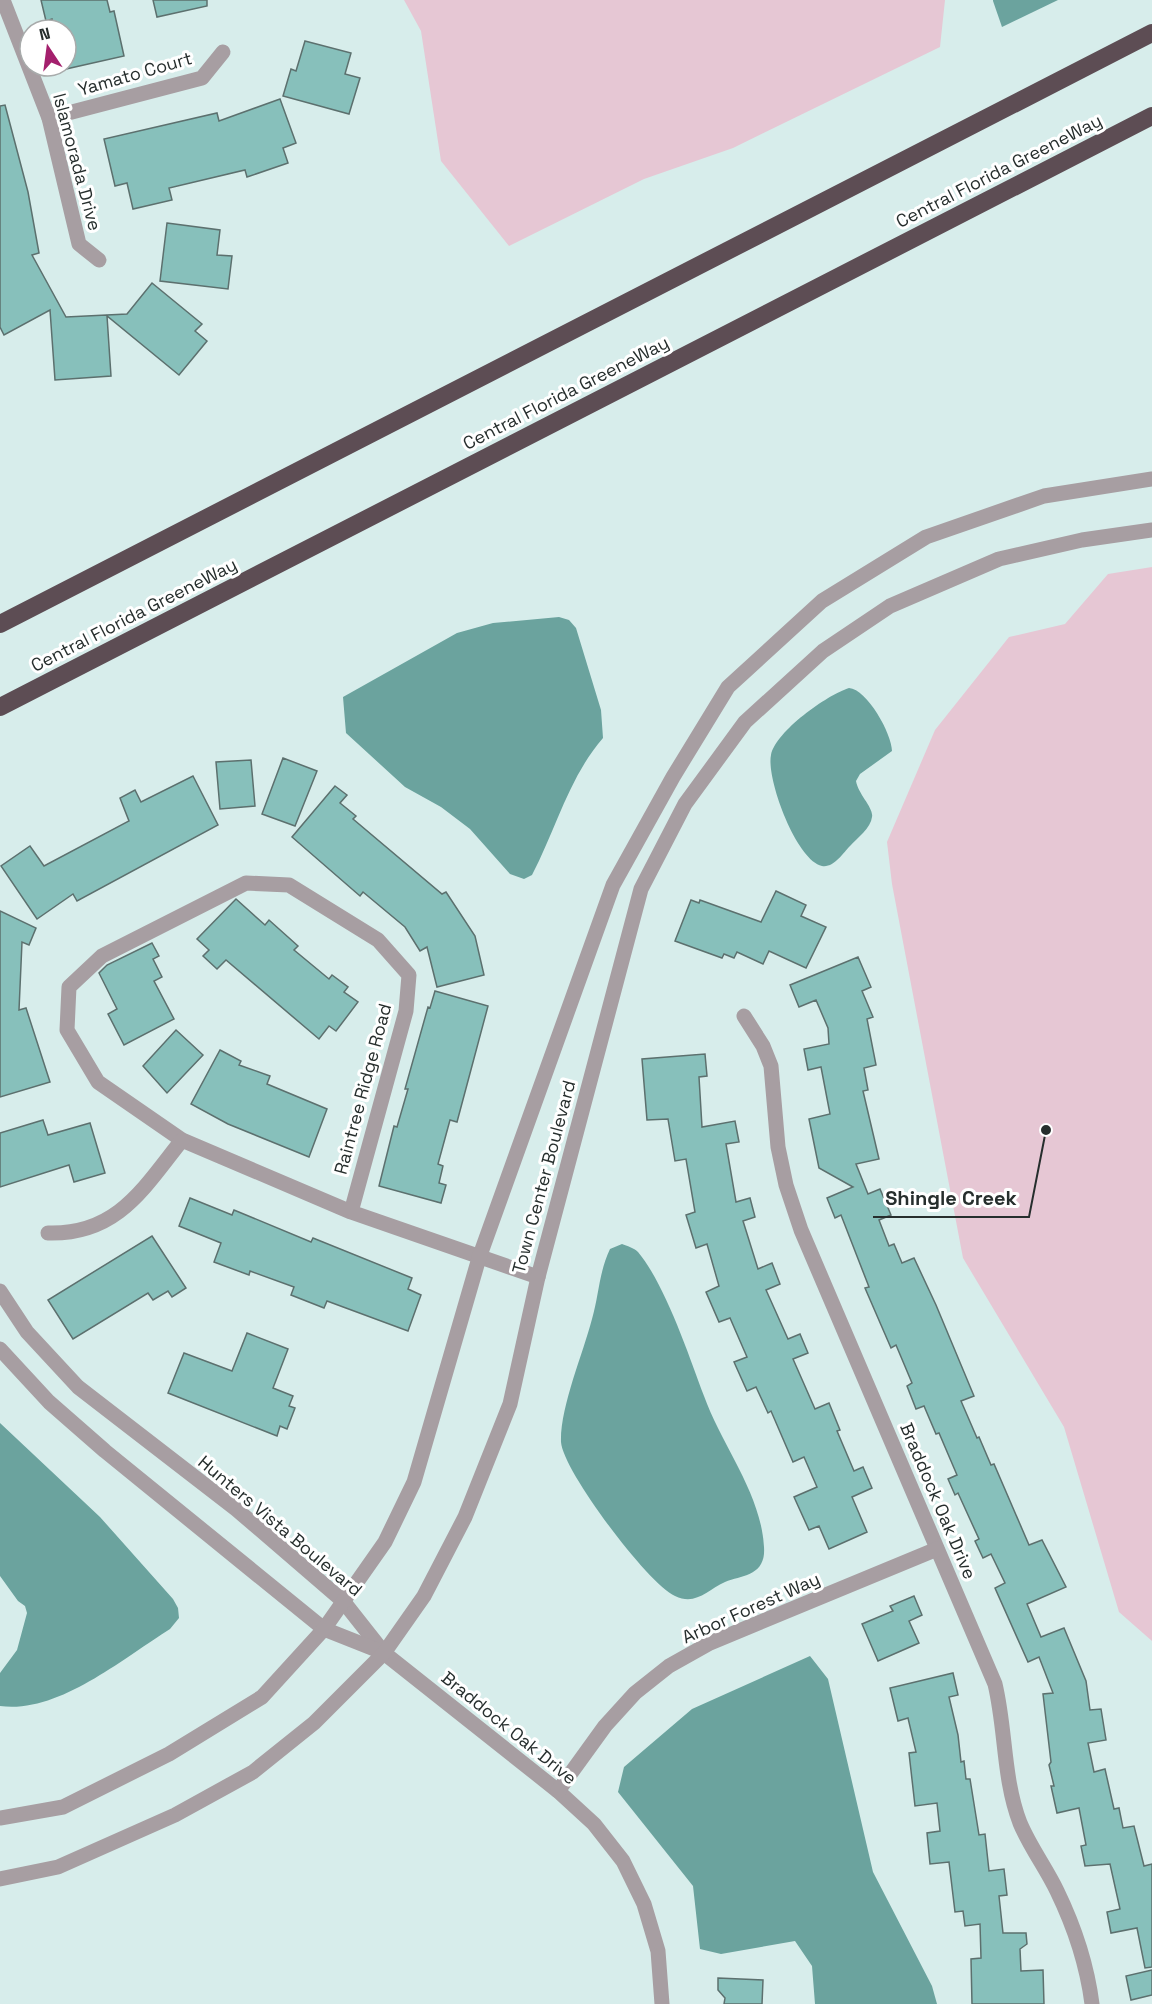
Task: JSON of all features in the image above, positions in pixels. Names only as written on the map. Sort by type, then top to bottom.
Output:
[{"type":"highway","points":[[0,624],[1152,33]]},
{"type":"highway","name":"Central Florida GreeneWay","points":[[0,707],[1152,116]]},
{"type":"street","name":"Islamorada Drive","points":[[3,0],[49,118],[80,244],[99,260]]},
{"type":"street","name":"Yamato Court","points":[[49,118],[202,78],[223,52]]},
{"type":"street","name":"Town Center Boulevard","points":[[0,1818],[63,1807],[169,1754],[262,1697],[324,1629],[385,1542],[414,1482],[479,1258],[613,885],[673,777],[728,687],[822,602],[926,537],[1044,496],[1152,479]]},
{"type":"street","name":"Town Center Boulevard","points":[[0,1879],[58,1867],[175,1815],[253,1772],[315,1723],[384,1653],[424,1596],[465,1517],[510,1404],[538,1277],[641,889],[685,804],[745,722],[823,651],[890,606],[999,558],[1082,540],[1152,530]]},
{"type":"street","name":"Raintree Ridge Road","points":[[351,1212],[406,1011],[410,975],[378,940],[289,885],[246,883],[102,956],[69,987],[67,1030],[98,1082],[182,1140],[351,1212],[538,1277]]},
{"type":"street","name":"Braddock Oak Drive","points":[[744,1016],[763,1046],[771,1066],[778,1147],[786,1185],[797,1219],[995,1684],[1003,1716],[1012,1795],[1021,1824],[1057,1891],[1076,1936],[1092,2004]]},
{"type":"street","points":[[48,1233],[72,1234],[90,1229],[131,1204],[182,1140]]},
{"type":"street","name":"Hunters Vista Boulevard","points":[[0,1291],[27,1332],[78,1387],[236,1509],[344,1601],[384,1653]]},
{"type":"street","points":[[0,1348],[49,1402],[105,1451],[324,1629],[384,1653]]},
{"type":"street","name":"Arbor Forest Way","points":[[558,1791],[605,1726],[635,1693],[669,1666],[710,1643],[938,1549]]},
{"type":"street","name":"Braddock Oak Drive","points":[[384,1653],[558,1791],[594,1824],[623,1861],[644,1904],[658,1952],[662,2004]]},
{"type":"shaded area","points":[[404,0],[945,0],[940,47],[733,148],[644,179],[509,246],[441,161],[421,31]]},
{"type":"shaded area","points":[[1152,567],[1152,1641],[1119,1612],[1064,1427],[963,1258],[892,884],[887,842],[935,730],[1009,637],[1065,624],[1108,574]]},
{"type":"water","points":[[993,0],[1058,0],[1002,27],[993,1]]},
{"type":"water","points":[[559,617],[569,620],[576,628],[601,710],[603,738],[591,753],[572,786],[532,875],[524,879],[510,874],[470,829],[441,807],[405,787],[346,733],[343,697],[457,633],[493,623]]},
{"type":"water","points":[[849,688],[856,690],[871,704],[888,734],[892,751],[860,774],[856,781],[872,813],[869,825],[838,859],[830,865],[822,866],[812,860],[802,849],[785,817],[773,781],[771,755],[782,735],[792,725],[828,698]]},
{"type":"water","points":[[622,1244],[638,1252],[658,1282],[676,1321],[712,1415],[756,1508],[761,1527],[764,1557],[757,1569],[695,1598],[682,1599],[675,1596],[646,1571],[591,1500],[565,1456],[561,1442],[564,1413],[592,1319],[604,1266],[610,1249]]},
{"type":"water","points":[[0,1423],[100,1517],[173,1599],[178,1608],[179,1618],[170,1629],[89,1682],[44,1702],[22,1706],[0,1706],[0,1673],[17,1650],[27,1613],[25,1606],[18,1601],[0,1576]]},
{"type":"water","points":[[810,1656],[828,1679],[873,1872],[932,1986],[937,2004],[815,2004],[812,1966],[795,1941],[721,1954],[700,1949],[693,1886],[618,1792],[624,1767],[692,1709]]},
{"type":"building","points":[[41,0],[107,0],[110,12],[114,11],[124,56],[78,66],[78,18],[45,18]]},
{"type":"building","points":[[153,0],[207,0],[207,6],[157,17]]},
{"type":"building","points":[[305,41],[351,53],[345,74],[360,78],[349,114],[283,96],[291,69],[296,71]]},
{"type":"building","points":[[280,99],[296,143],[283,148],[288,163],[247,177],[245,170],[169,188],[172,200],[133,209],[127,183],[115,186],[104,139],[217,113],[219,121]]},
{"type":"building","points":[[5,105],[28,192],[39,253],[32,255],[66,317],[127,314],[152,283],[202,324],[195,331],[207,341],[179,375],[107,316],[111,376],[55,380],[50,310],[4,335],[0,327],[0,106]]},
{"type":"building","points":[[167,223],[220,230],[217,255],[232,256],[228,289],[160,281]]},
{"type":"building","points":[[283,758],[317,771],[295,826],[262,814]]},
{"type":"building","points":[[251,760],[255,806],[220,809],[216,762]]},
{"type":"building","points":[[193,776],[218,825],[77,901],[73,894],[37,919],[1,866],[30,846],[44,866],[129,821],[120,798],[135,790],[141,802]]},
{"type":"building","points":[[335,786],[347,795],[340,803],[356,816],[353,819],[442,894],[446,892],[475,936],[484,975],[437,987],[427,947],[420,951],[405,927],[363,892],[360,896],[292,837]]},
{"type":"building","points":[[776,891],[806,905],[801,916],[826,927],[806,968],[769,951],[763,964],[737,952],[734,958],[724,954],[722,958],[675,941],[691,900],[699,903],[700,900],[761,922]]},
{"type":"building","points":[[236,899],[265,925],[269,920],[298,946],[294,950],[329,979],[332,975],[348,987],[344,992],[358,1002],[336,1031],[329,1026],[319,1039],[226,960],[217,969],[203,956],[209,950],[197,939]]},
{"type":"building","points":[[0,911],[36,928],[29,945],[22,942],[19,1010],[26,1008],[50,1082],[0,1097]]},
{"type":"building","points":[[152,943],[159,956],[153,959],[162,977],[154,981],[174,1019],[124,1045],[108,1014],[117,1009],[99,973],[107,965]]},
{"type":"building","points":[[858,957],[871,987],[862,991],[873,1017],[867,1019],[876,1065],[864,1068],[868,1090],[863,1091],[879,1159],[856,1164],[868,1194],[880,1189],[891,1215],[879,1220],[889,1246],[894,1244],[902,1263],[914,1258],[936,1305],[974,1396],[961,1401],[991,1465],[994,1464],[1029,1545],[1042,1540],[1066,1587],[1027,1604],[1041,1637],[1064,1628],[1086,1681],[1090,1710],[1101,1709],[1106,1740],[1088,1743],[1094,1772],[1105,1769],[1114,1809],[1119,1808],[1123,1828],[1134,1826],[1144,1866],[1152,1864],[1152,1967],[1145,1968],[1137,1928],[1111,1933],[1107,1912],[1120,1909],[1110,1864],[1085,1866],[1081,1846],[1086,1845],[1079,1808],[1057,1813],[1051,1786],[1054,1786],[1049,1765],[1051,1762],[1043,1694],[1053,1693],[1039,1657],[1028,1662],[995,1588],[1005,1583],[991,1554],[983,1558],[975,1541],[979,1539],[958,1493],[955,1495],[948,1479],[957,1475],[939,1433],[936,1434],[924,1406],[916,1409],[907,1386],[912,1383],[896,1345],[891,1348],[865,1288],[869,1287],[841,1215],[835,1218],[827,1198],[853,1187],[819,1168],[809,1119],[830,1114],[821,1067],[808,1070],[804,1049],[829,1044],[828,1028],[816,1000],[799,1007],[790,985]]},
{"type":"building","points":[[435,991],[488,1006],[457,1122],[450,1120],[438,1164],[443,1166],[439,1183],[446,1185],[441,1203],[379,1186],[394,1126],[397,1127],[408,1089],[405,1089],[428,1007],[430,1008]]},
{"type":"building","points":[[176,1030],[203,1055],[167,1093],[143,1066]]},
{"type":"building","points":[[220,1050],[241,1061],[239,1065],[270,1076],[267,1084],[327,1109],[309,1157],[228,1124],[191,1104]]},
{"type":"building","points":[[705,1054],[707,1076],[699,1077],[702,1127],[735,1121],[739,1142],[726,1144],[736,1202],[750,1198],[755,1217],[743,1221],[758,1269],[772,1263],[780,1284],[766,1290],[788,1339],[800,1334],[808,1353],[793,1359],[815,1409],[829,1403],[840,1430],[837,1431],[854,1471],[863,1467],[872,1488],[852,1497],[867,1532],[829,1549],[819,1526],[809,1530],[794,1497],[817,1487],[804,1457],[793,1462],[771,1411],[768,1413],[756,1387],[747,1391],[734,1362],[747,1357],[730,1318],[719,1322],[706,1292],[719,1286],[707,1244],[696,1248],[686,1215],[695,1212],[686,1159],[675,1161],[668,1119],[647,1120],[642,1059]]},
{"type":"building","points":[[43,1120],[48,1135],[90,1123],[105,1173],[74,1182],[69,1165],[0,1187],[0,1133]]},
{"type":"building","points":[[190,1198],[232,1215],[234,1210],[311,1242],[313,1238],[412,1278],[408,1289],[421,1295],[408,1331],[327,1301],[324,1308],[291,1295],[294,1287],[250,1271],[249,1275],[214,1262],[221,1243],[179,1226]]},
{"type":"building","points":[[152,1236],[186,1288],[172,1297],[168,1291],[153,1300],[148,1293],[73,1339],[48,1300]]},
{"type":"building","points":[[247,1333],[288,1349],[273,1388],[293,1396],[289,1406],[295,1408],[287,1429],[280,1426],[277,1436],[168,1393],[184,1353],[232,1371]]},
{"type":"building","points":[[914,1596],[922,1615],[909,1621],[919,1643],[878,1661],[862,1624],[893,1611],[890,1606]]},
{"type":"building","points":[[953,1673],[958,1695],[949,1697],[958,1735],[961,1762],[964,1761],[966,1779],[970,1779],[979,1835],[985,1834],[989,1871],[1004,1869],[1007,1895],[999,1896],[1003,1933],[1026,1933],[1027,1944],[1020,1949],[1021,1971],[1043,1970],[1044,2004],[972,2004],[971,1959],[981,1958],[980,1924],[965,1926],[963,1911],[955,1912],[949,1862],[930,1864],[927,1833],[940,1831],[937,1803],[915,1806],[909,1753],[916,1752],[908,1718],[898,1721],[890,1688]]},
{"type":"building","points":[[1152,1970],[1152,1995],[1131,2000],[1126,1976]]},
{"type":"building","points":[[718,1978],[763,1980],[762,2004],[724,2004],[725,1998],[718,1990]]},
{"type":"place","name":"Shingle Creek","points":[[1046,1130]]}]
